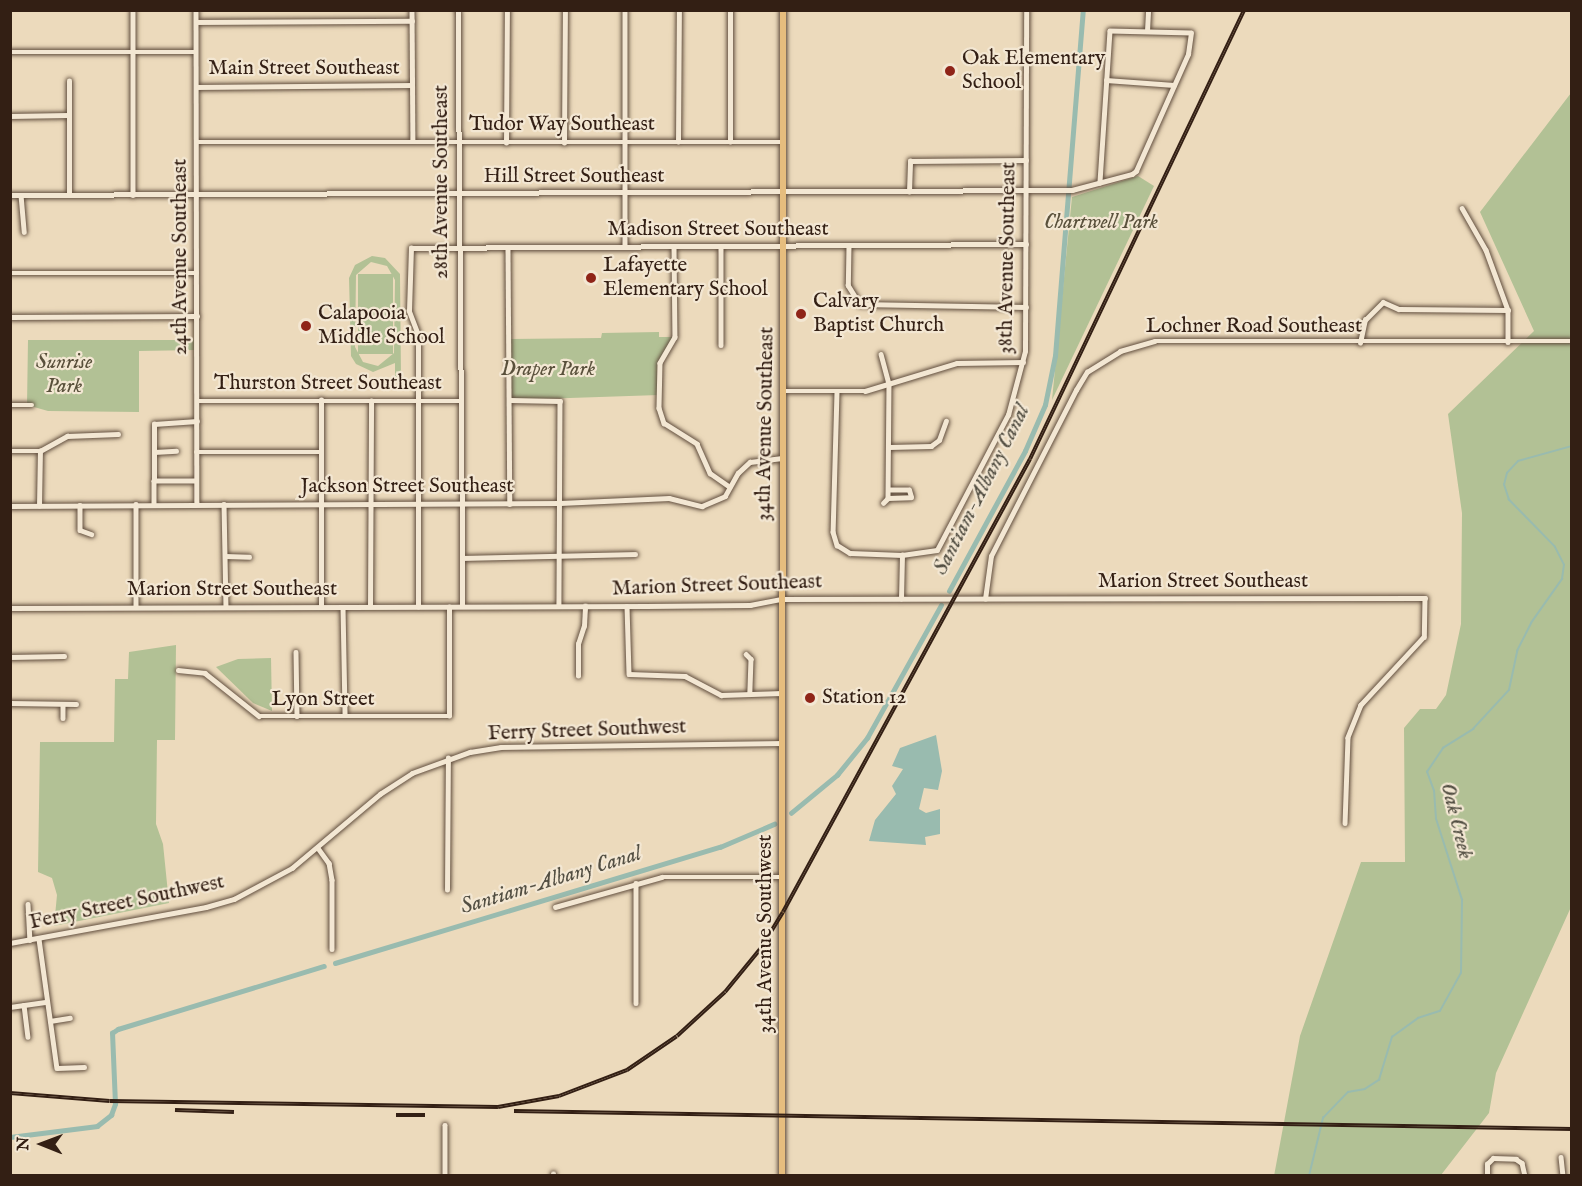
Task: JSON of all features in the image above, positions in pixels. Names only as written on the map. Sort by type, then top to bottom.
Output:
[{"type":"main road","name":"34th Avenue Southeast","points":[[782,693],[783,10]]},
{"type":"main road","name":"34th Avenue Southwest","points":[[782,693],[782,1176]]},
{"type":"street","points":[[133,10],[133,195]]},
{"type":"street","name":"24th Avenue Southeast","points":[[196,10],[196,503]]},
{"type":"street","points":[[412,10],[413,141]]},
{"type":"street","name":"28th Avenue Southeast","points":[[458,10],[458,248],[463,606]]},
{"type":"street","points":[[506,143],[507,10]]},
{"type":"street","points":[[564,143],[565,10]]},
{"type":"street","points":[[625,10],[625,247]]},
{"type":"street","points":[[678,142],[679,10]]},
{"type":"street","points":[[730,10],[730,142]]},
{"type":"street","name":"38th Avenue Southeast","points":[[902,555],[937,550],[998,437],[1023,362],[1026,307],[1026,10]]},
{"type":"street","points":[[1100,183],[1110,31],[1147,31],[1149,10]]},
{"type":"street","points":[[196,22],[412,21]]},
{"type":"street","name":"Hill Street Southeast","points":[[10,195],[625,194],[1072,190],[1136,171],[1188,54],[1191,33],[1147,31]]},
{"type":"street","name":"Main Street Southeast","points":[[10,52],[196,52]]},
{"type":"street","points":[[1106,80],[1174,85]]},
{"type":"street","points":[[69,81],[69,194]]},
{"type":"street","name":"Main Street Southeast","points":[[196,87],[412,85]]},
{"type":"street","points":[[10,116],[68,115]]},
{"type":"street","name":"Tudor Way Southeast","points":[[197,142],[782,142]]},
{"type":"street","points":[[909,192],[910,160],[1026,160]]},
{"type":"street","points":[[21,195],[24,232]]},
{"type":"street","points":[[1462,208],[1486,250],[1508,310],[1508,342]]},
{"type":"street","name":"Madison Street Southeast","points":[[418,401],[418,335],[409,311],[411,248],[1026,244]]},
{"type":"street","points":[[674,246],[675,337],[660,363],[659,408],[664,423],[697,444],[710,473],[730,487]]},
{"type":"street","points":[[849,246],[848,285],[854,300],[867,307],[1026,307]]},
{"type":"street","points":[[721,247],[721,345]]},
{"type":"street","points":[[508,248],[510,504]]},
{"type":"street","points":[[10,273],[197,273]]},
{"type":"street","points":[[1360,343],[1365,320],[1383,302],[1399,309],[1508,310]]},
{"type":"street","points":[[10,317],[197,316]]},
{"type":"street","name":"Lochner Road Southeast","points":[[985,599],[986,573],[991,556],[1080,381],[1108,357],[1130,346],[1155,341],[1360,343],[1572,341]]},
{"type":"street","points":[[881,354],[889,383],[889,490],[888,498],[883,503]]},
{"type":"street","points":[[782,391],[865,391],[957,363],[1023,362]]},
{"type":"street","points":[[837,392],[834,539],[840,549],[850,554],[902,555],[901,599]]},
{"type":"street","points":[[321,400],[321,607]]},
{"type":"street","points":[[370,400],[370,606]]},
{"type":"street","points":[[510,400],[560,401],[559,604]]},
{"type":"street","name":"Thurston Street Southeast","points":[[197,401],[460,401]]},
{"type":"street","points":[[418,401],[418,607]]},
{"type":"street","points":[[10,405],[32,405]]},
{"type":"street","points":[[154,504],[155,422],[197,421]]},
{"type":"street","points":[[889,447],[931,446],[939,440],[946,421]]},
{"type":"street","points":[[10,452],[40,451],[67,436],[118,434]]},
{"type":"street","points":[[39,506],[40,451]]},
{"type":"street","points":[[154,452],[177,451]]},
{"type":"street","points":[[196,452],[321,452]]},
{"type":"street","name":"Jackson Street Southeast","points":[[10,506],[196,503],[510,504],[669,498],[707,505],[719,501],[750,462],[782,458]]},
{"type":"street","points":[[154,481],[196,480]]},
{"type":"street","points":[[888,498],[909,498],[912,494],[909,490],[889,490]]},
{"type":"street","points":[[136,504],[136,606]]},
{"type":"street","points":[[224,504],[226,607]]},
{"type":"street","points":[[80,505],[80,530],[91,534]]},
{"type":"street","points":[[463,558],[559,558],[635,554]]},
{"type":"street","points":[[225,556],[249,557]]},
{"type":"street","name":"Marion Street Southeast","points":[[10,608],[750,605],[782,599],[1425,598],[1424,637],[1360,705],[1348,738],[1345,823]]},
{"type":"street","name":"Lyon Street","points":[[178,670],[205,673],[259,716],[449,716],[449,606]]},
{"type":"street","points":[[578,676],[578,644],[584,626],[585,606]]},
{"type":"street","points":[[627,606],[629,674],[685,676],[709,692],[782,693]]},
{"type":"street","points":[[343,607],[345,715]]},
{"type":"street","points":[[296,652],[297,716]]},
{"type":"street","points":[[746,654],[751,659],[750,693]]},
{"type":"street","points":[[10,657],[64,656]]},
{"type":"street","points":[[10,703],[76,704]]},
{"type":"street","points":[[63,704],[63,718]]},
{"type":"street","name":"Ferry Street Southwest","points":[[10,943],[234,899],[266,885],[318,848],[380,794],[414,772],[448,758],[501,747],[782,743]]},
{"type":"street","points":[[447,890],[448,758]]},
{"type":"street","points":[[318,848],[329,863],[332,880],[332,949]]},
{"type":"street","points":[[555,907],[636,883],[669,876],[783,877]]},
{"type":"street","points":[[636,883],[636,1003]]},
{"type":"street","points":[[28,904],[30,940]]},
{"type":"street","points":[[39,939],[57,1068],[84,1067]]},
{"type":"street","points":[[10,1007],[47,1002]]},
{"type":"street","points":[[24,1005],[28,1037]]},
{"type":"street","points":[[50,1022],[70,1018]]},
{"type":"street","points":[[445,1125],[445,1176]]},
{"type":"street","points":[[1561,1157],[1563,1176]]},
{"type":"street","points":[[1487,1176],[1487,1164],[1493,1158],[1516,1159],[1522,1163],[1525,1176]]},
{"type":"green space","points":[[1571,93],[1571,907],[1496,1073],[1489,1113],[1441,1175],[1274,1176],[1300,1036],[1361,862],[1405,862],[1404,728],[1420,709],[1436,709],[1446,695],[1461,624],[1462,513],[1448,414],[1534,331],[1480,212]]},
{"type":"green space","name":"Chartwell Park","points":[[1138,176],[1154,186],[1052,400],[1072,197]]},
{"type":"green space","points":[[372,256],[385,258],[400,274],[401,377],[395,377],[395,363],[373,372],[356,364],[351,356],[349,278],[355,265]],"holes":[[[371,262],[387,266],[395,280],[394,353],[378,366],[363,362],[355,347],[356,275]]]},
{"type":"green space","points":[[358,274],[393,274],[393,354],[358,354]]},
{"type":"green space","name":"Draper Park","points":[[659,332],[659,337],[675,337],[660,363],[659,395],[510,400],[510,339],[601,338],[602,333]]},
{"type":"green space","name":"Sunrise Park","points":[[28,340],[197,340],[197,350],[139,351],[139,412],[48,411],[27,405]]},
{"type":"green space","points":[[176,645],[175,740],[157,740],[156,824],[163,844],[169,903],[54,926],[57,895],[52,878],[38,872],[40,742],[114,742],[115,679],[128,679],[129,652]]},
{"type":"green space","points":[[271,658],[272,711],[253,703],[216,667],[238,659]]},
{"type":"water","points":[[936,735],[942,771],[938,790],[924,788],[919,809],[926,813],[940,809],[940,834],[925,837],[926,845],[869,841],[875,820],[896,794],[892,786],[903,769],[892,766],[900,748]]},
{"type":"waterway","name":"Santiam-Albany Canal","points":[[949,591],[1025,451],[1045,405],[1055,356],[1083,10]]},
{"type":"waterway","name":"Oak Creek","points":[[1309,1176],[1323,1118],[1348,1092],[1365,1089],[1379,1080],[1392,1037],[1418,1018],[1440,1011],[1461,973],[1462,900],[1436,819],[1434,791],[1427,772],[1443,748],[1473,729],[1509,690],[1517,651],[1531,623],[1562,579],[1564,565],[1555,547],[1509,500],[1504,485],[1507,473],[1518,461],[1572,446]]},
{"type":"waterway","name":"Santiam-Albany Canal","points":[[791,813],[837,775],[867,738],[941,605]]},
{"type":"waterway","name":"Santiam-Albany Canal","points":[[335,963],[720,847],[774,824]]},
{"type":"waterway","name":"Santiam-Albany Canal","points":[[10,1137],[97,1126],[111,1115],[115,1104],[112,1033],[118,1029],[324,966]]},
{"type":"railway","points":[[10,1093],[110,1101],[498,1107],[559,1096],[627,1070],[677,1036],[725,992],[761,948],[783,912],[1030,459],[1244,10]]},
{"type":"railway","points":[[175,1110],[234,1112]]},
{"type":"railway","points":[[514,1111],[1572,1129]]},
{"type":"railway","points":[[396,1115],[425,1115]]},
{"type":"place","name":"Oak Elementary School","points":[[950,71]]},
{"type":"place","name":"Lafayette Elementary School","points":[[591,278]]},
{"type":"place","name":"Calvary Baptist Church","points":[[801,314]]},
{"type":"place","name":"Calapooia Middle School","points":[[306,326]]},
{"type":"place","name":"Station 12","points":[[810,698]]}]
